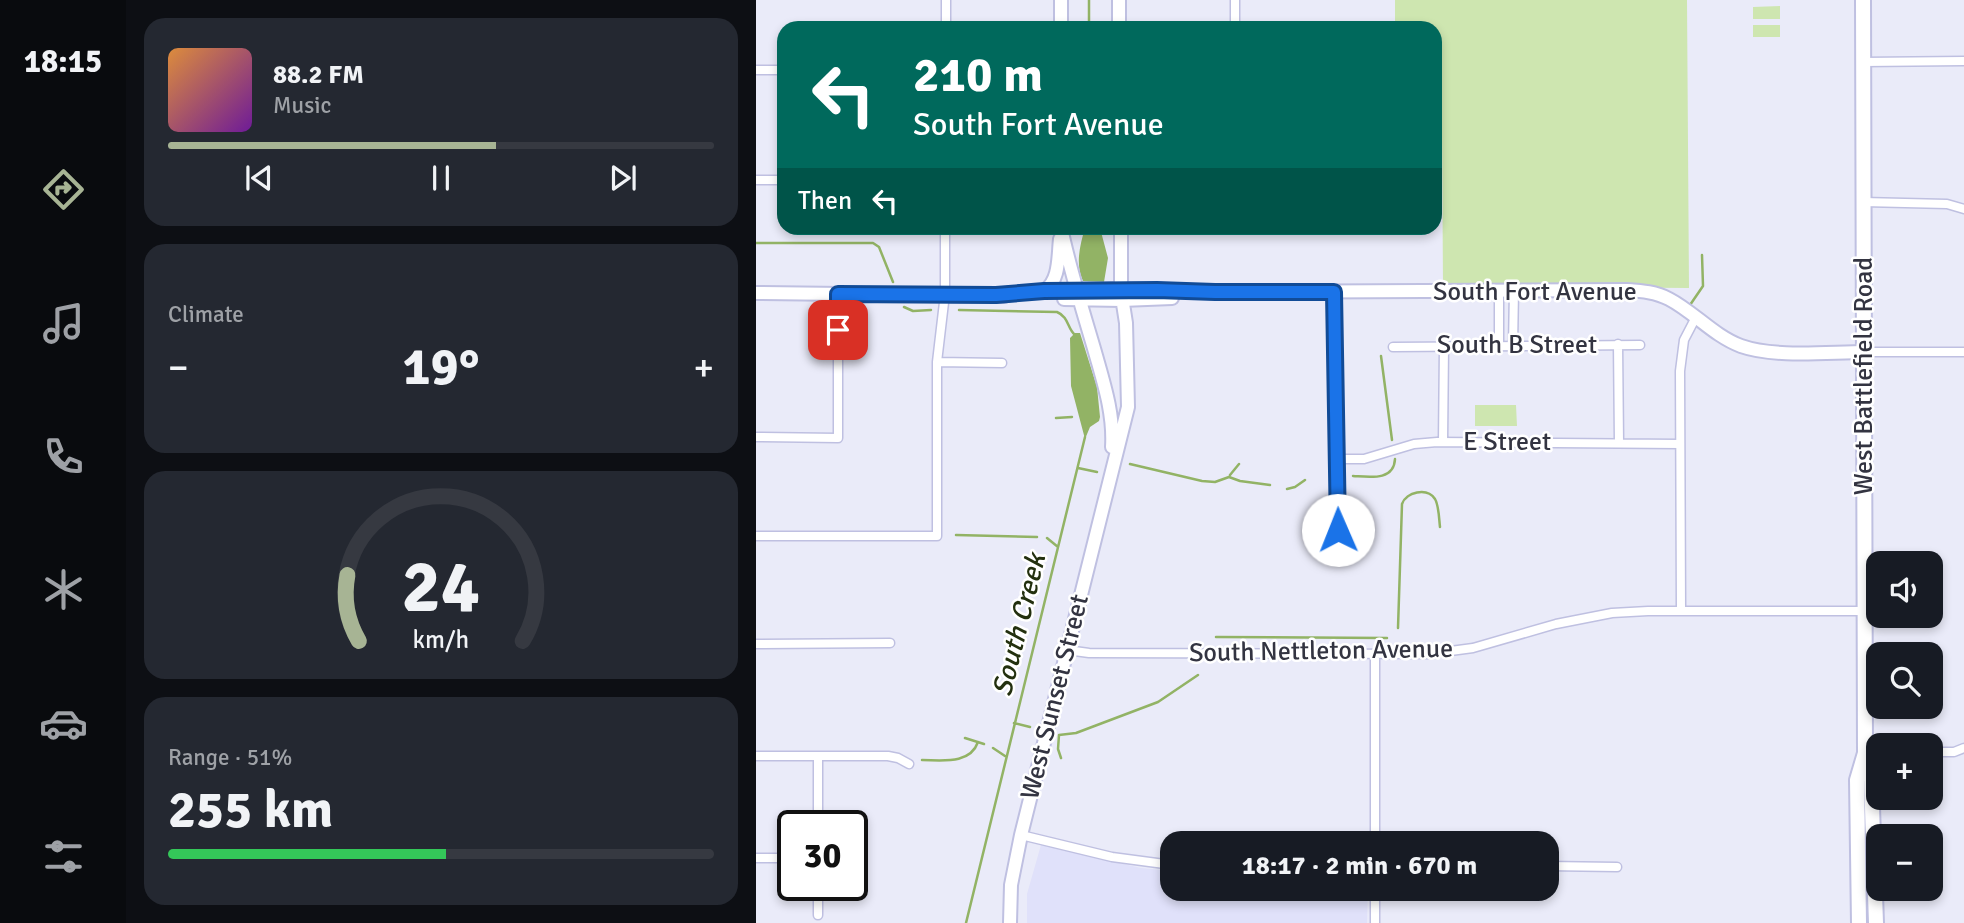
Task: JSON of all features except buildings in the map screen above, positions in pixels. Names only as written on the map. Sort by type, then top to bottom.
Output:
[{"type":"main road","name":"West Battlefield Road","points":[[1863,0],[1864,611],[1870,733]]},
{"type":"main road","name":"West Battlefield Road","points":[[1858,923],[1857,780],[1866,762]]},
{"type":"main road","name":"West Battlefield Road","points":[[1872,810],[1876,923]]},
{"type":"street","points":[[946,0],[946,21]]},
{"type":"street","points":[[1061,0],[1061,21]]},
{"type":"street","points":[[1119,0],[1119,21]]},
{"type":"street","points":[[1235,0],[1235,21]]},
{"type":"street","points":[[1863,62],[1964,61]]},
{"type":"street","points":[[756,70],[777,70]]},
{"type":"street","points":[[756,180],[777,180]]},
{"type":"street","points":[[1863,202],[1947,204],[1964,209]]},
{"type":"street","points":[[756,536],[937,536],[937,362],[945,294],[945,235]]},
{"type":"street","points":[[1044,291],[1051,286],[1056,275],[1060,235]]},
{"type":"street","name":"West Sunset Street","points":[[1063,235],[1107,396],[1113,429],[1111,472]]},
{"type":"street","name":"West Sunset Street","points":[[1010,923],[1011,885],[1021,835],[1128,407],[1126,323],[1121,296],[1121,235]]},
{"type":"street","points":[[1499,290],[1499,346]]},
{"type":"street","points":[[1513,346],[1514,290]]},
{"type":"street","name":"South Fort Avenue","points":[[996,295],[1020,298],[1215,292],[1640,290],[1667,298],[1733,342],[1764,351],[1964,352]]},
{"type":"street","name":"South Fort Avenue","points":[[756,293],[996,295],[1044,291],[1078,295]]},
{"type":"street","points":[[1334,292],[1338,553]]},
{"type":"street","points":[[756,438],[838,438],[838,294]]},
{"type":"street","points":[[1681,610],[1681,354],[1684,340],[1696,317]]},
{"type":"street","points":[[1618,344],[1619,443]]},
{"type":"street","name":"South B Street","points":[[1393,347],[1640,345]]},
{"type":"street","points":[[1443,442],[1444,346]]},
{"type":"street","points":[[937,362],[1003,363]]},
{"type":"street","name":"E Street","points":[[1336,459],[1364,459],[1414,444],[1443,442],[1680,444]]},
{"type":"street","name":"South Nettleton Avenue","points":[[1067,650],[1089,653],[1409,655],[1453,652],[1556,624],[1630,612],[1864,611]]},
{"type":"street","points":[[756,643],[890,643]]},
{"type":"street","points":[[1375,654],[1375,831]]},
{"type":"street","points":[[1943,752],[1964,748]]},
{"type":"street","points":[[1954,752],[1964,757]]},
{"type":"street","points":[[756,756],[888,756],[909,764]]},
{"type":"street","points":[[818,757],[818,810]]},
{"type":"street","points":[[1021,835],[1112,857],[1160,863]]},
{"type":"street","points":[[756,859],[777,858]]},
{"type":"street","points":[[1559,866],[1617,867]]},
{"type":"street","points":[[818,901],[818,915]]},
{"type":"street","points":[[1375,901],[1375,923]]},
{"type":"shaded area","points":[[1395,0],[1687,0],[1689,288],[1443,286],[1442,21],[1395,21]]},
{"type":"shaded area","points":[[1780,6],[1780,19],[1753,19],[1753,7]]},
{"type":"shaded area","points":[[1753,25],[1780,25],[1780,37],[1753,37]]},
{"type":"shaded area","points":[[1083,235],[1102,235],[1108,258],[1104,282],[1083,281],[1079,268]]},
{"type":"shaded area","points":[[1075,333],[1080,333],[1097,387],[1100,417],[1099,421],[1090,427],[1085,439],[1071,386],[1070,338]]},
{"type":"shaded area","points":[[1475,405],[1516,405],[1517,426],[1475,426]]},
{"type":"shaded area","points":[[1041,845],[1160,870],[1160,901],[1368,901],[1367,923],[1027,923],[1027,894]]},
{"type":"waterway","name":"South Creek","points":[[1089,0],[1089,21]]},
{"type":"waterway","points":[[756,243],[873,243],[879,247],[893,282]]},
{"type":"waterway","points":[[1690,305],[1703,286],[1702,255]]},
{"type":"waterway","points":[[904,307],[913,311],[931,310]]},
{"type":"waterway","points":[[959,310],[1057,312],[1064,317],[1075,335]]},
{"type":"waterway","points":[[1381,356],[1392,440]]},
{"type":"waterway","points":[[1056,418],[1072,417]]},
{"type":"waterway","name":"South Creek","points":[[966,923],[1085,437]]},
{"type":"waterway","points":[[1353,476],[1373,477],[1386,474],[1394,466],[1395,459]]},
{"type":"waterway","points":[[1130,464],[1202,481],[1215,482],[1229,477],[1270,485]]},
{"type":"waterway","points":[[1230,475],[1239,464]]},
{"type":"waterway","points":[[1078,468],[1097,472]]},
{"type":"waterway","points":[[1287,489],[1305,480]]},
{"type":"waterway","points":[[1398,628],[1404,500],[1417,492],[1431,495],[1437,505],[1440,527]]},
{"type":"waterway","points":[[956,535],[1037,537]]},
{"type":"waterway","points":[[1047,538],[1058,547]]},
{"type":"waterway","points":[[1216,637],[1387,638]]},
{"type":"waterway","points":[[1061,758],[1058,749],[1059,735],[1076,733],[1158,702],[1198,675]]},
{"type":"waterway","points":[[1014,723],[1030,727]]},
{"type":"waterway","points":[[965,738],[984,744]]},
{"type":"waterway","points":[[922,760],[962,758],[969,755],[978,742]]},
{"type":"waterway","points":[[993,748],[1005,756]]},
{"type":"route","points":[[838,330],[838,294],[996,295],[1044,291],[1157,290],[1334,292],[1338,530]]}]
